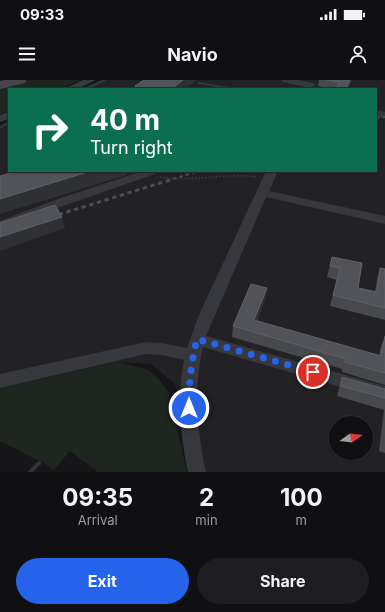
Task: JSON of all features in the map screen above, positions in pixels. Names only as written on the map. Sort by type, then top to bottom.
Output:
[{"type":"street","points":[[0,85],[20,80]]},
{"type":"street","points":[[71,88],[91,80]]},
{"type":"street","points":[[286,80],[311,85]]},
{"type":"street","points":[[0,226],[62,202],[151,172]]},
{"type":"street","points":[[197,472],[189,408],[189,382],[197,339],[267,182],[385,220]]},
{"type":"street","points":[[197,339],[385,393]]},
{"type":"street","points":[[0,381],[146,348],[162,349],[193,356]]},
{"type":"lane","points":[[200,83],[229,88]]},
{"type":"path","points":[[151,172],[161,178],[181,180],[228,175],[254,176],[267,182]]},
{"type":"shaded area","points":[[29,80],[81,80],[61,88],[8,88],[8,111],[0,114],[0,87]]},
{"type":"shaded area","points":[[102,80],[385,80],[385,472],[196,472],[175,384],[151,364],[117,362],[0,388],[0,125],[8,121],[8,172],[377,172],[377,88],[83,88]]},
{"type":"shaded area","points":[[117,362],[146,369],[158,378],[168,391],[187,472],[98,472],[70,451],[54,470],[0,442],[0,388]]},
{"type":"building","points":[[144,80],[183,80],[172,88],[142,88],[135,86]]},
{"type":"building","points":[[327,80],[350,80],[346,88],[336,88],[339,82]]},
{"type":"building","points":[[14,172],[88,172],[0,199],[0,176]]},
{"type":"building","points":[[55,205],[62,217],[0,237],[0,223]]},
{"type":"building","points":[[332,257],[362,263],[358,288],[377,292],[380,268],[385,269],[385,308],[333,295],[340,268],[330,266]]},
{"type":"building","points":[[251,284],[267,288],[254,320],[381,356],[385,336],[385,373],[345,362],[346,359],[233,326]]},
{"type":"building","points":[[342,377],[385,389],[385,398],[341,386]]},
{"type":"waterway","points":[[87,88],[105,80]]},
{"type":"waterway","points":[[0,127],[8,123]]},
{"type":"waterway","points":[[30,472],[39,463]]},
{"type":"railway","points":[[377,118],[385,117]]},
{"type":"railway","points":[[167,181],[195,172]]},
{"type":"railway","points":[[51,217],[170,180]]},
{"type":"route","points":[[189,408],[189,382],[197,339],[313,372]]}]
